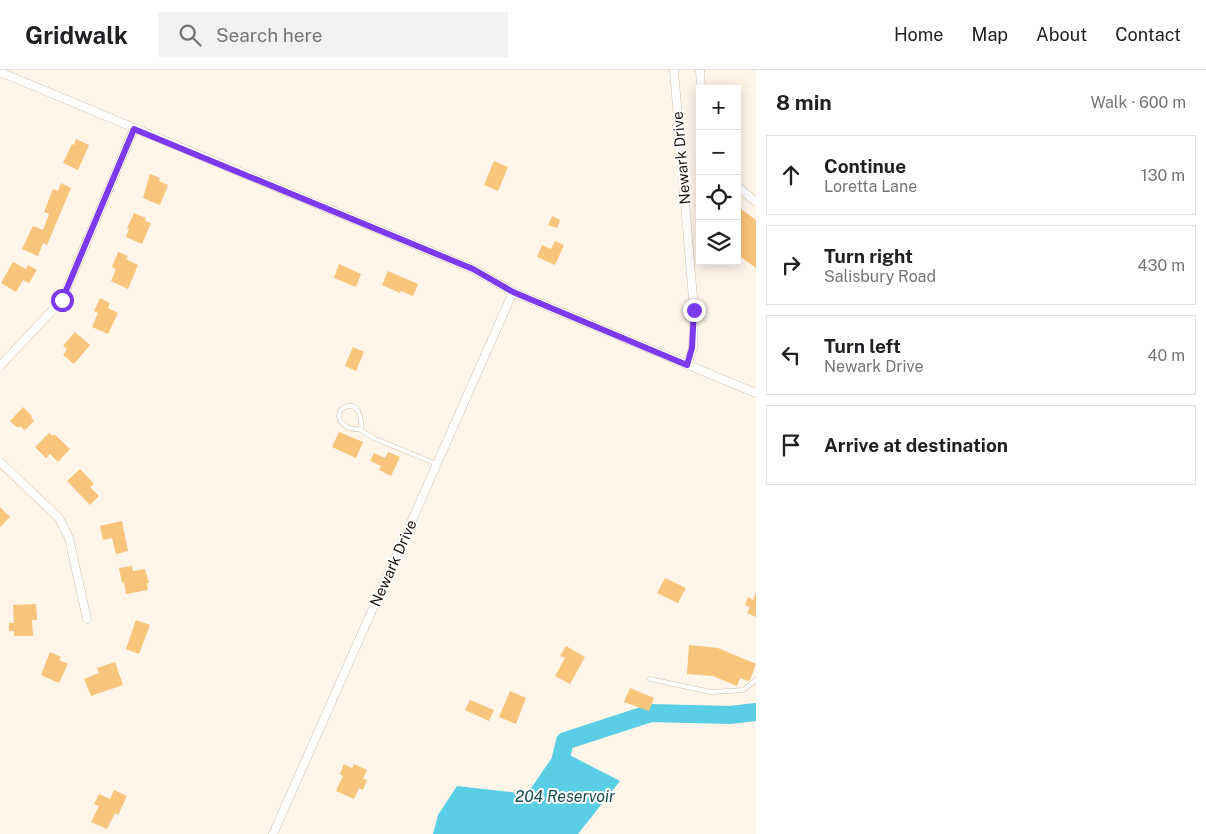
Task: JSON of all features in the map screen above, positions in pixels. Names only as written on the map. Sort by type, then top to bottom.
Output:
[{"type":"street","name":"Newark Drive","points":[[674,70],[694,310],[692,348],[687,365]]},
{"type":"street","points":[[700,70],[702,85]]},
{"type":"street","points":[[0,72],[473,269],[513,292],[756,393]]},
{"type":"street","points":[[0,366],[62,300],[134,129]]},
{"type":"street","points":[[741,189],[756,202]]},
{"type":"street","name":"Newark Drive","points":[[273,834],[513,292]]},
{"type":"street","points":[[0,462],[59,518],[69,538],[87,619]]},
{"type":"lane","points":[[361,430],[362,421],[359,412],[351,405],[341,409],[339,415],[345,426],[361,430],[373,438],[437,464]]},
{"type":"lane","points":[[650,679],[712,692],[743,690],[756,680]]},
{"type":"water","name":"204 Reservoir","points":[[558,749],[620,781],[578,834],[433,834],[438,815],[457,786],[527,794]]},
{"type":"building","points":[[76,139],[89,145],[78,170],[63,163]]},
{"type":"building","points":[[494,161],[508,167],[498,191],[484,185]]},
{"type":"building","points":[[150,174],[160,178],[159,181],[168,185],[160,205],[143,198]]},
{"type":"building","points":[[61,183],[71,188],[47,245],[43,243],[38,256],[22,249],[33,226],[43,230],[49,214],[44,212],[53,189],[58,191]]},
{"type":"building","points":[[741,209],[756,220],[756,268],[741,257]]},
{"type":"building","points":[[134,213],[146,218],[145,221],[151,223],[142,244],[126,237],[129,229],[127,228]]},
{"type":"building","points":[[552,216],[560,220],[557,228],[548,225]]},
{"type":"building","points":[[555,241],[564,245],[555,265],[537,257],[542,245],[551,249]]},
{"type":"building","points":[[118,252],[128,256],[126,259],[138,265],[128,289],[111,281],[116,269],[112,267]]},
{"type":"building","points":[[13,262],[26,269],[28,265],[37,270],[29,283],[23,280],[16,292],[1,283]]},
{"type":"building","points":[[339,264],[361,274],[356,287],[334,278]]},
{"type":"building","points":[[388,271],[418,284],[413,296],[401,291],[400,293],[382,285]]},
{"type":"building","points":[[100,298],[110,303],[108,308],[118,313],[108,334],[92,327],[98,313],[94,311]]},
{"type":"building","points":[[75,332],[90,345],[74,364],[63,355],[67,349],[63,346]]},
{"type":"building","points":[[353,347],[364,352],[356,371],[345,366]]},
{"type":"building","points":[[23,407],[32,416],[31,418],[34,421],[25,430],[20,426],[18,428],[10,421]]},
{"type":"building","points":[[339,432],[363,442],[356,458],[332,447]]},
{"type":"building","points":[[49,433],[53,436],[54,434],[70,449],[58,462],[50,454],[46,458],[35,447]]},
{"type":"building","points":[[388,452],[400,457],[391,476],[379,470],[381,466],[370,461],[374,453],[385,458]]},
{"type":"building","points":[[80,469],[94,484],[90,487],[99,496],[90,505],[67,481]]},
{"type":"building","points":[[0,507],[10,517],[0,527]]},
{"type":"building","points":[[122,521],[128,551],[116,554],[112,538],[103,540],[100,526]]},
{"type":"building","points":[[132,566],[133,571],[145,569],[149,583],[147,583],[148,590],[126,594],[119,568]]},
{"type":"building","points":[[665,578],[686,588],[678,603],[657,593]]},
{"type":"building","points":[[756,593],[756,617],[747,613],[750,607],[745,605],[748,597],[753,600]]},
{"type":"building","points":[[36,604],[37,620],[32,620],[33,636],[14,636],[14,631],[9,631],[9,623],[14,623],[13,605]]},
{"type":"building","points":[[136,620],[150,625],[139,654],[126,649]]},
{"type":"building","points":[[689,645],[718,648],[756,664],[750,680],[740,678],[737,686],[713,676],[687,674]]},
{"type":"building","points":[[566,646],[585,657],[570,684],[555,676],[565,658],[560,656]]},
{"type":"building","points":[[50,652],[61,657],[59,660],[68,664],[59,683],[41,675]]},
{"type":"building","points":[[115,662],[123,685],[91,696],[84,679],[99,673],[97,668]]},
{"type":"building","points":[[630,688],[654,698],[649,711],[624,702]]},
{"type":"building","points":[[510,691],[526,698],[516,724],[499,717]]},
{"type":"building","points":[[470,700],[494,710],[489,721],[465,710]]},
{"type":"building","points":[[344,764],[352,768],[354,764],[367,770],[363,779],[367,780],[363,790],[359,788],[354,799],[336,791],[343,776],[340,774]]},
{"type":"building","points":[[114,790],[127,796],[118,815],[115,813],[107,829],[91,822],[99,806],[94,804],[99,794],[110,799]]},
{"type":"waterway","points":[[557,774],[565,741],[651,713],[730,715],[756,712]]},
{"type":"route","points":[[62,300],[134,129],[473,269],[513,292],[687,365],[692,348],[694,310]]}]
